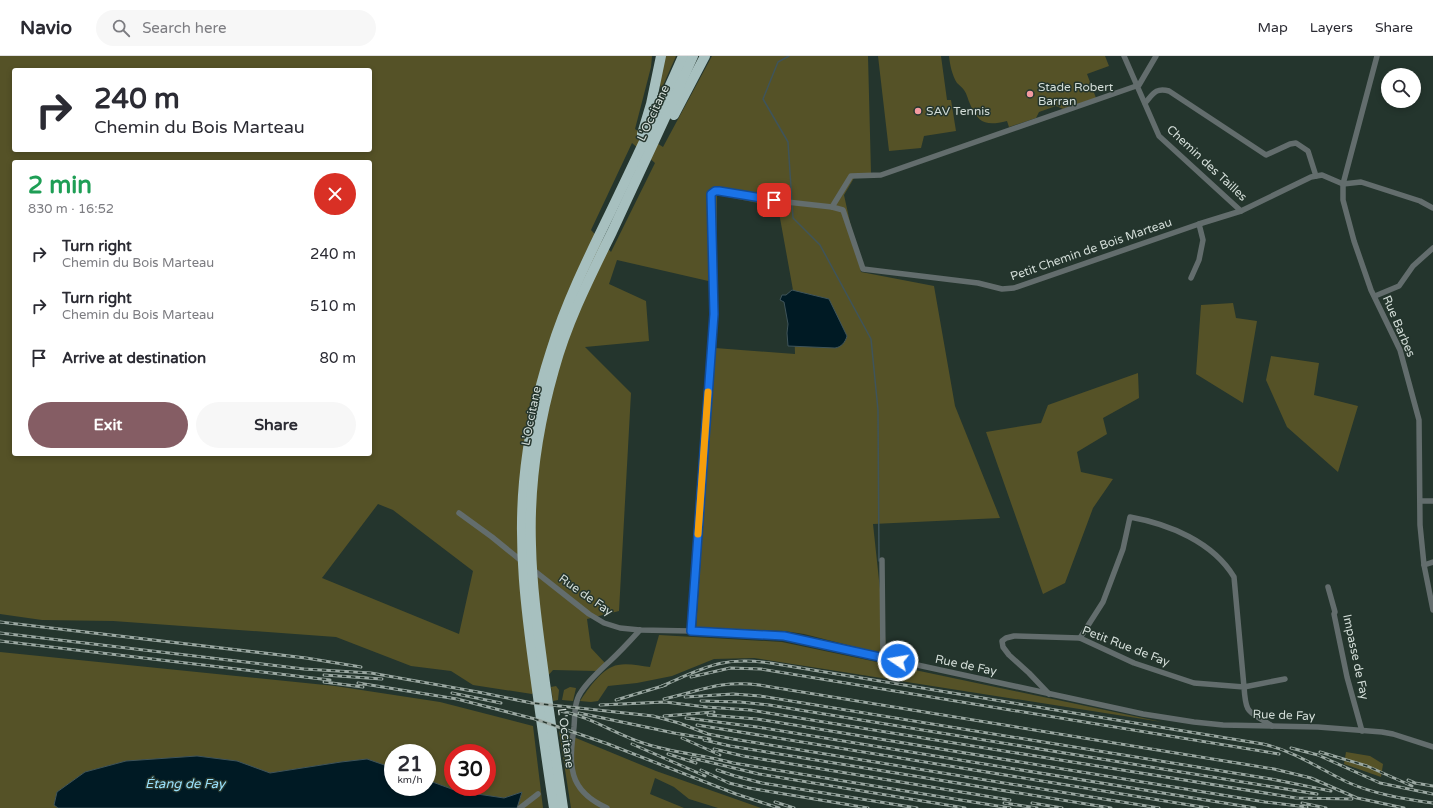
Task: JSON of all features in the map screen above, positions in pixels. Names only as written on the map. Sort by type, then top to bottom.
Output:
[{"type":"highway","points":[[630,171],[651,104],[660,56]]},
{"type":"highway","name":"L'Occitane","points":[[554,808],[523,577],[522,542],[524,484],[530,435],[539,392],[551,351],[577,282],[663,103],[683,56]]},
{"type":"highway","name":"L'Occitane","points":[[563,808],[536,621],[531,544],[535,462],[545,404],[566,332],[581,296],[693,56]]},
{"type":"highway","points":[[648,155],[660,141],[705,56]]},
{"type":"street","name":"Chemin des Tailles","points":[[1124,56],[1158,136],[1241,211],[1316,176]]},
{"type":"street","points":[[691,631],[714,314],[711,194],[715,191],[719,191],[798,204],[832,207],[851,176],[881,175],[1139,85],[1156,56]]},
{"type":"street","name":"Rue Barbes","points":[[1377,56],[1343,184],[1343,200],[1354,241],[1371,290],[1400,350],[1419,420],[1420,525],[1424,565],[1433,610]]},
{"type":"street","points":[[1145,103],[1155,92],[1162,89],[1169,91],[1266,155],[1290,144],[1296,143],[1308,151],[1316,176],[1322,176],[1343,184],[1360,182],[1420,201],[1433,208]]},
{"type":"street","name":"Petit Chemin de Bois Marteau","points":[[832,207],[843,210],[863,269],[978,283],[1002,289],[1014,288],[1241,211]]},
{"type":"street","points":[[1191,278],[1199,260],[1203,240],[1199,224]]},
{"type":"street","points":[[1375,296],[1399,286],[1413,266],[1433,248]]},
{"type":"street","points":[[1420,501],[1433,501]]},
{"type":"street","name":"Rue de Fay","points":[[459,513],[492,537],[589,614],[604,623],[620,628],[784,636],[1119,709],[1194,722],[1318,727],[1393,734],[1433,747]]},
{"type":"street","points":[[1080,638],[1103,602],[1123,549],[1130,517],[1148,520],[1190,537],[1212,552],[1226,564],[1234,577],[1245,703],[1248,710],[1272,726]]},
{"type":"street","points":[[882,560],[883,658]]},
{"type":"street","points":[[1424,565],[1433,562]]},
{"type":"street","name":"Impasse de Fay","points":[[1328,588],[1335,612],[1334,614],[1347,677],[1362,731]]},
{"type":"street","points":[[607,808],[588,797],[579,787],[573,774],[571,748],[576,701],[591,679],[640,630]]},
{"type":"street","name":"Petit Rue de Fay","points":[[1049,694],[1009,655],[1003,647],[1002,641],[1006,638],[1014,636],[1080,638],[1134,663],[1194,683],[1244,687],[1285,679]]},
{"type":"street","points":[[520,808],[538,794]]},
{"type":"shaded area","points":[[0,56],[652,56],[651,67],[635,129],[663,147],[712,56],[868,56],[871,173],[854,178],[844,195],[861,272],[934,286],[955,406],[1000,518],[873,524],[887,655],[804,634],[784,631],[696,628],[715,348],[795,354],[793,290],[778,207],[717,195],[717,283],[617,260],[609,284],[646,301],[649,341],[585,347],[631,393],[619,611],[587,619],[591,648],[605,663],[597,671],[553,670],[532,694],[473,685],[451,671],[411,666],[336,637],[113,621],[42,620],[0,614]],"holes":[[[632,143],[655,163],[611,252],[591,230]],[[378,504],[393,510],[473,571],[459,634],[322,578]]]},
{"type":"shaded area","points":[[662,56],[676,56],[661,90],[660,84]]},
{"type":"shaded area","name":"SAV Tennis","points":[[878,56],[941,56],[947,100],[951,100],[956,131],[924,136],[921,148],[889,151]]},
{"type":"shaded area","name":"Stade Robert Barran","points":[[949,56],[1105,56],[1109,66],[1087,74],[1096,98],[1063,109],[1056,106],[1039,112],[1036,118],[1009,127],[1007,121],[1000,123],[989,123],[984,122],[976,116],[965,92],[955,80]]},
{"type":"shaded area","points":[[1233,303],[1236,318],[1257,321],[1243,403],[1196,374],[1201,305]]},
{"type":"shaded area","points":[[1271,356],[1319,363],[1314,395],[1358,406],[1338,472],[1287,427],[1266,380]]},
{"type":"shaded area","points":[[1138,373],[1139,398],[1103,418],[1107,434],[1077,452],[1081,472],[1113,479],[1093,508],[1065,583],[1043,594],[986,432],[1041,423],[1048,405]]},
{"type":"shaded area","points":[[659,635],[782,642],[1162,722],[754,658],[714,659],[672,676],[637,683],[608,686],[598,701],[580,701],[596,679],[612,667],[626,664],[650,667]]},
{"type":"shaded area","points":[[0,652],[335,686],[440,702],[533,726],[543,808],[517,808],[522,792],[504,798],[491,796],[496,796],[496,744],[444,744],[444,786],[436,783],[436,744],[384,744],[384,765],[367,759],[270,773],[237,761],[197,756],[126,761],[85,772],[57,792],[54,805],[58,808],[0,808]]},
{"type":"shaded area","points":[[556,686],[559,690],[558,700],[553,701],[551,687]]},
{"type":"shaded area","points":[[570,687],[576,688],[573,701],[562,700],[564,690]]},
{"type":"shaded area","points":[[559,731],[656,771],[761,808],[718,808],[689,799],[674,787],[655,778],[650,794],[684,808],[571,808]]},
{"type":"shaded area","points":[[1346,752],[1370,756],[1383,764],[1381,777],[1344,764]]},
{"type":"water","points":[[792,290],[829,299],[847,336],[845,341],[839,347],[788,346],[788,324],[784,302],[780,300],[782,295],[786,295]]},
{"type":"water","name":"Étang de Fay","points":[[197,756],[237,761],[270,773],[367,759],[384,765],[384,796],[436,796],[436,783],[444,786],[444,796],[491,796],[504,798],[522,792],[517,808],[58,808],[54,805],[57,792],[85,772],[126,761]]},
{"type":"waterway","points":[[789,56],[778,62],[763,99],[788,142],[793,218],[820,245],[871,339],[878,410],[879,561]]},
{"type":"waterway","points":[[880,660],[880,666]]},
{"type":"railway","points":[[0,622],[306,658],[361,667]]},
{"type":"railway","points":[[0,633],[304,669],[371,673],[532,703],[653,716],[679,723],[708,734],[733,739],[1159,808]]},
{"type":"railway","points":[[0,641],[330,680]]},
{"type":"railway","points":[[662,686],[702,669],[725,662],[753,661],[770,663],[1263,744],[1296,755],[1347,782],[1368,790],[1389,796],[1433,803]]},
{"type":"railway","points":[[691,677],[730,668],[761,669],[1279,754]]},
{"type":"railway","points":[[324,675],[382,679]]},
{"type":"railway","points":[[324,682],[363,687]]},
{"type":"railway","points":[[358,683],[457,699],[535,719],[608,744],[736,794],[779,808]]},
{"type":"railway","points":[[616,700],[666,685]]},
{"type":"railway","points":[[664,699],[721,685],[759,685],[1274,769],[1311,778],[1357,798],[1404,808]]},
{"type":"railway","points":[[452,693],[501,703]]},
{"type":"railway","points":[[685,697],[733,694],[760,696],[1271,779],[1331,791]]},
{"type":"railway","points":[[701,701],[740,702],[769,705],[1317,794]]},
{"type":"railway","points":[[600,705],[665,702],[750,710],[1296,798],[1352,799]]},
{"type":"railway","points":[[560,711],[582,717],[624,736],[667,750],[733,763],[1010,808]]},
{"type":"railway","points":[[664,716],[714,712]]},
{"type":"railway","points":[[579,713],[710,739]]},
{"type":"railway","points":[[708,715],[757,719],[1265,802],[1307,807]]},
{"type":"railway","points":[[686,718],[757,727],[1255,808]]},
{"type":"railway","points":[[697,725],[1208,808]]},
{"type":"railway","points":[[682,738],[720,755]]},
{"type":"railway","points":[[704,740],[730,746],[1111,808]]},
{"type":"railway","points":[[632,744],[705,776]]},
{"type":"railway","points":[[1291,748],[1318,755],[1380,783],[1433,794]]},
{"type":"railway","points":[[714,749],[743,756],[1010,800]]},
{"type":"railway","points":[[1320,752],[1367,766],[1412,786]]},
{"type":"railway","points":[[668,754],[696,763]]},
{"type":"railway","points":[[692,758],[759,774],[965,808]]},
{"type":"railway","points":[[701,770],[729,783],[749,788],[868,808]]},
{"type":"railway","points":[[717,770],[762,783],[917,808]]},
{"type":"railway","points":[[1408,780],[1415,783],[1433,786]]},
{"type":"railway","points":[[775,802],[794,808]]},
{"type":"railway","points":[[1004,803],[1037,808]]},
{"type":"railway","points":[[1032,803],[1062,808]]},
{"type":"railway","points":[[1302,803],[1326,808]]},
{"type":"slow traffic","points":[[698,534],[708,392]]},
{"type":"place","name":"Stade Robert Barran","points":[[1030,94]]},
{"type":"place","name":"SAV Tennis","points":[[918,111]]},
{"type":"route","points":[[774,200],[719,191],[712,192],[710,197],[714,314],[691,631],[784,636],[898,661]]}]
